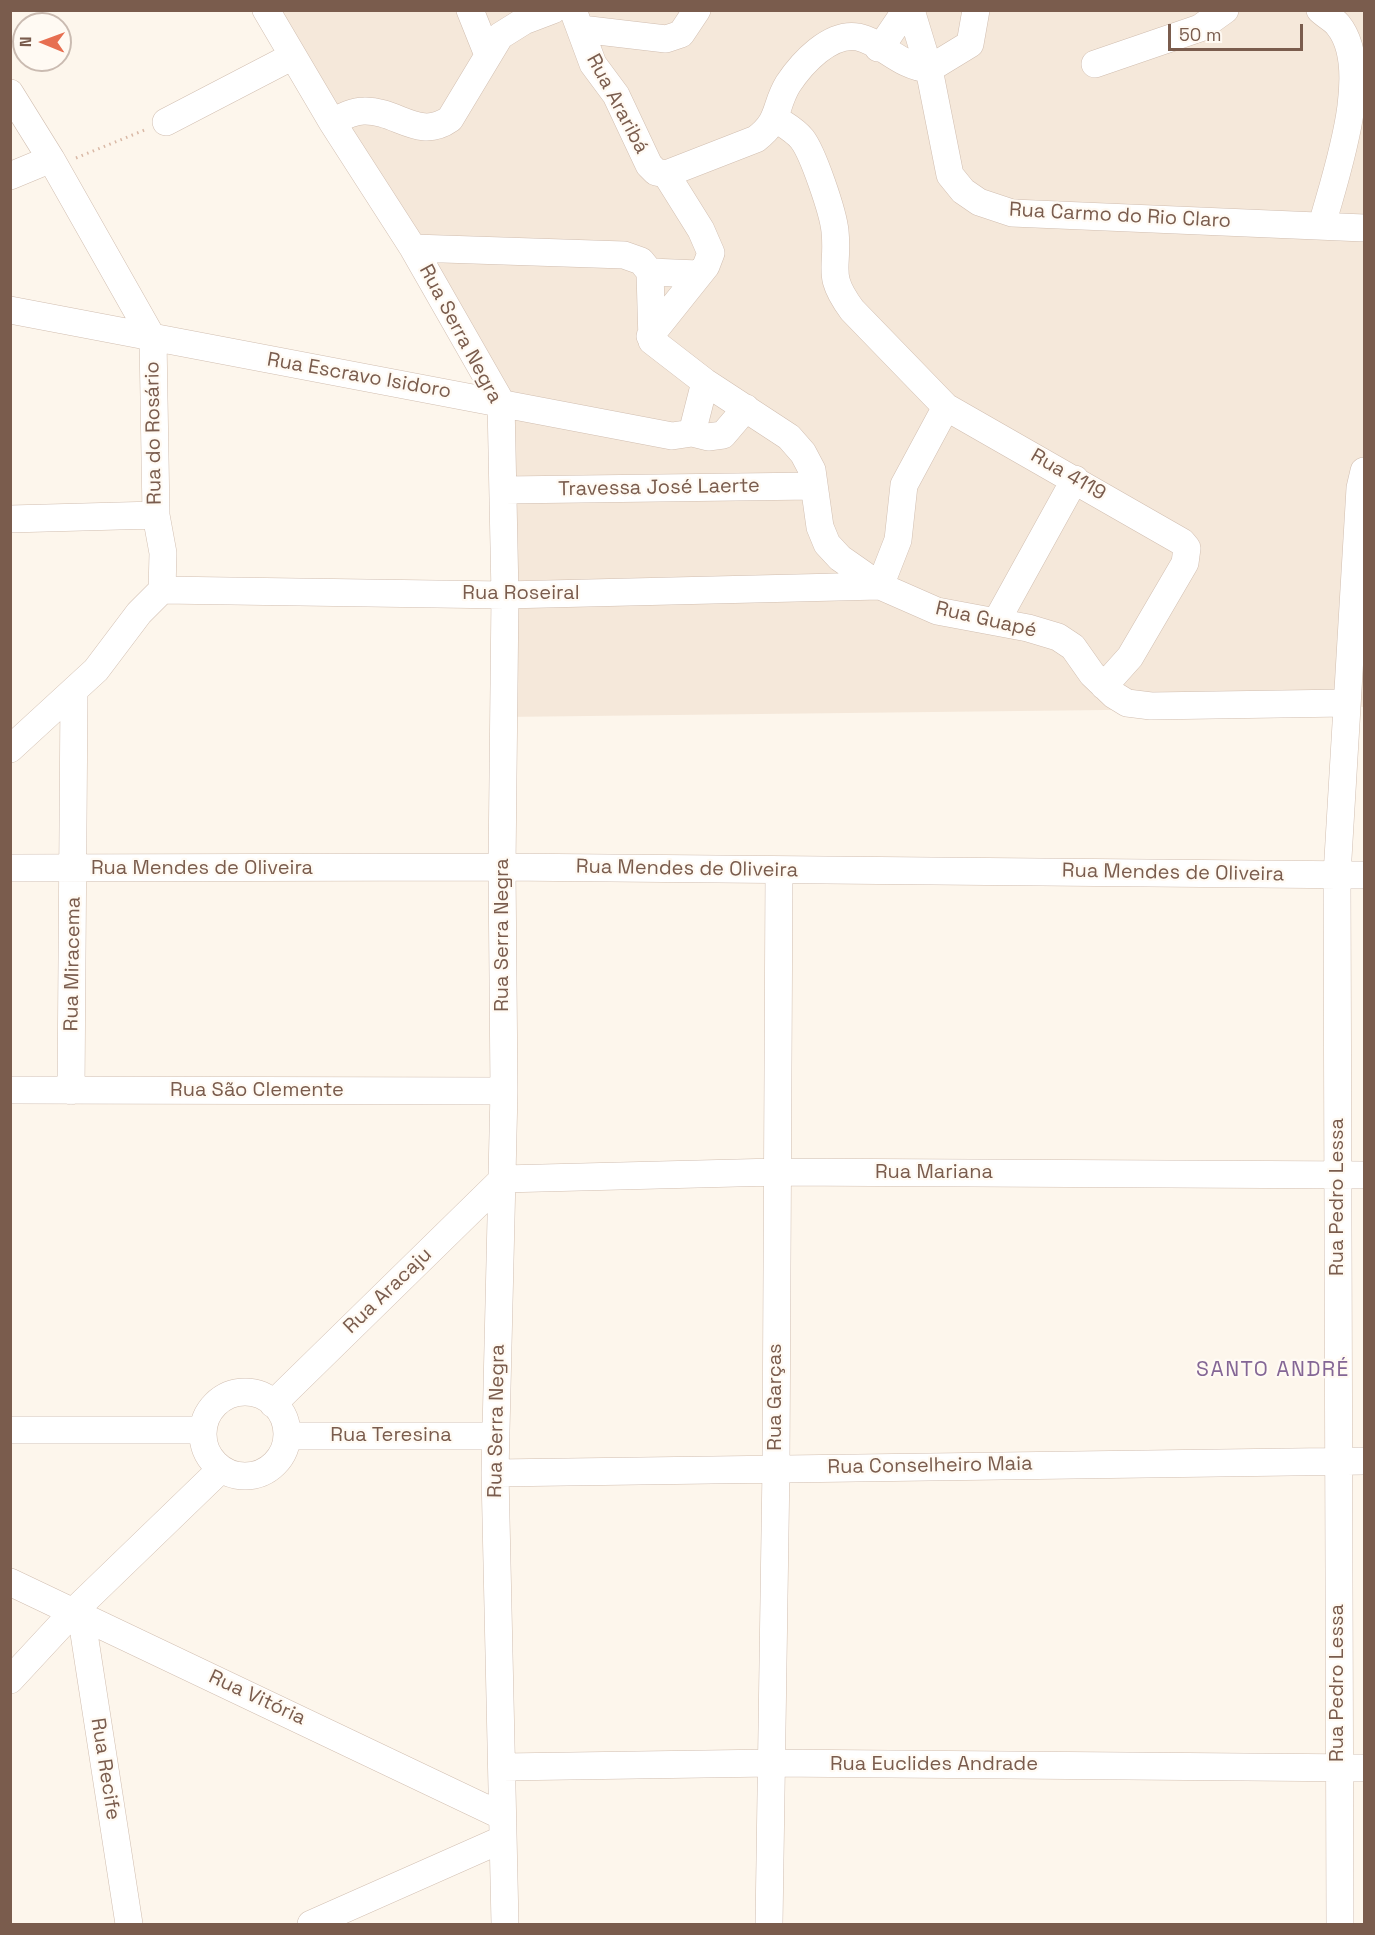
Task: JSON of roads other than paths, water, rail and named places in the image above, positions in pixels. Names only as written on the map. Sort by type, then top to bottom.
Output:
[{"type":"street","name":"Rua Serra Negra","points":[[266,10],[332,122],[413,248],[501,402],[506,595],[502,867],[504,1091],[495,1473],[505,1924]]},
{"type":"street","points":[[470,10],[488,55]]},
{"type":"street","points":[[332,122],[363,111],[424,128],[439,127],[450,118],[500,36],[524,21],[553,10]]},
{"type":"street","points":[[577,20],[666,39],[681,34],[697,10]]},
{"type":"street","points":[[878,48],[908,10]]},
{"type":"street","name":"Rua Carmo do Rio Claro","points":[[908,10],[929,69],[950,175],[963,191],[994,208],[1012,213],[1365,228]]},
{"type":"street","points":[[666,174],[756,139],[776,119],[788,85],[825,45],[845,38],[859,38],[911,66],[929,69],[970,44],[976,10]]},
{"type":"street","points":[[1095,64],[1200,28],[1224,10]]},
{"type":"street","points":[[1320,10],[1338,25],[1349,50],[1353,75],[1352,106],[1322,225]]},
{"type":"street","name":"Rua Araribá","points":[[577,20],[593,64],[616,95],[649,165],[656,172],[666,174],[701,230],[711,253],[706,266],[650,336]]},
{"type":"street","points":[[166,122],[293,56]]},
{"type":"street","name":"Rua do Rosário","points":[[10,93],[53,163],[153,339],[156,515],[163,553],[162,590]]},
{"type":"street","name":"Rua 4119","points":[[776,119],[803,140],[835,231],[834,275],[841,294],[852,310],[946,407],[1075,479],[1182,542],[1187,548],[1185,563],[1130,657],[1104,686]]},
{"type":"street","points":[[10,176],[53,163]]},
{"type":"street","points":[[413,248],[624,255],[641,261],[650,272],[650,336]]},
{"type":"street","points":[[650,272],[698,274]]},
{"type":"street","name":"Rua Escravo Isidoro","points":[[10,310],[672,436],[692,433],[708,437],[723,435],[746,408]]},
{"type":"street","name":"Rua Guapé","points":[[650,336],[655,345],[705,382],[789,436],[804,453],[812,470],[820,527],[827,544],[840,558],[880,586],[937,611],[1028,628],[1067,641],[1104,686],[1127,703],[1150,706],[1346,704]]},
{"type":"street","points":[[692,433],[705,382]]},
{"type":"street","points":[[880,586],[898,540],[904,485],[946,407]]},
{"type":"street","name":"Rua Pedro Lessa","points":[[1340,1924],[1351,1768],[1352,1461],[1338,1175],[1337,875],[1360,488],[1365,471]]},
{"type":"street","points":[[996,622],[1075,479]]},
{"type":"street","name":"Travessa José Laerte","points":[[505,490],[814,486]]},
{"type":"street","points":[[10,519],[156,515]]},
{"type":"street","name":"Rua Roseiral","points":[[162,590],[506,595],[880,586]]},
{"type":"street","points":[[10,749],[74,693],[96,670],[139,612],[162,590]]},
{"type":"street","name":"Rua Miracema","points":[[71,1091],[74,693]]},
{"type":"street","name":"Rua Mendes de Oliveira","points":[[10,868],[502,867],[1365,875]]},
{"type":"street","name":"Rua Garças","points":[[769,1924],[777,1467],[776,1172],[779,870]]},
{"type":"street","name":"Rua São Clemente","points":[[10,1090],[504,1091]]},
{"type":"street","name":"Rua Mariana","points":[[503,1179],[776,1172],[1365,1175]]},
{"type":"street","name":"Rua Aracaju","points":[[273,1404],[503,1179]]},
{"type":"street","points":[[250,1392],[273,1404],[281,1413],[286,1436],[278,1460],[257,1474],[239,1475],[221,1469],[207,1452],[203,1430],[214,1406],[236,1393],[250,1392]]},
{"type":"street","points":[[10,1430],[203,1430]]},
{"type":"street","name":"Rua Teresina","points":[[286,1436],[496,1436]]},
{"type":"street","name":"Rua Conselheiro Maia","points":[[495,1473],[777,1467],[1352,1461]]},
{"type":"street","points":[[10,1680],[221,1469]]},
{"type":"street","name":"Rua Vitória","points":[[10,1582],[77,1613],[503,1827]]},
{"type":"street","name":"Rua Recife","points":[[77,1613],[129,1924]]},
{"type":"street","name":"Rua Euclides Andrade","points":[[503,1767],[772,1763],[1351,1768]]},
{"type":"street","points":[[311,1924],[503,1827]]},
{"type":"district","name":"SANTO ANDRÉ","points":[[1273,1370]]}]
